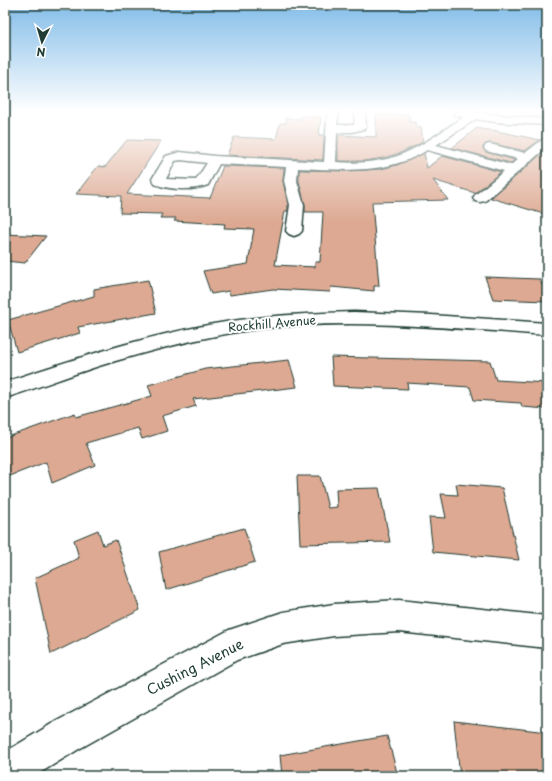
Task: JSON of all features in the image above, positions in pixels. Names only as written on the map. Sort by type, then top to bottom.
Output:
[{"type":"street","points":[[330,166],[331,148]]},
{"type":"street","points":[[215,160],[352,167],[383,164],[408,156],[422,148]]},
{"type":"street","points":[[435,148],[512,170]]},
{"type":"street","points":[[491,148],[528,158]]},
{"type":"street","points":[[480,198],[539,148]]},
{"type":"street","points":[[293,164],[290,173],[290,181],[297,210],[294,231]]},
{"type":"street","name":"Rockhill Avenue","points":[[5,390],[134,348],[190,334],[240,325],[291,320],[359,318],[547,329]]},
{"type":"street","name":"Cushing Avenue","points":[[5,773],[66,736],[229,646],[283,628],[334,620],[399,616],[547,632]]},
{"type":"building","points":[[120,148],[156,148],[127,194],[210,198],[223,166],[284,168],[283,181],[288,211],[285,211],[275,265],[315,267],[315,262],[320,262],[323,212],[305,212],[305,205],[299,181],[299,170],[348,171],[381,169],[397,165],[424,153],[427,168],[442,156],[501,172],[475,193],[433,180],[448,200],[372,202],[379,286],[374,286],[374,291],[331,287],[330,292],[273,289],[230,295],[229,291],[211,294],[203,271],[248,264],[254,229],[224,228],[225,224],[174,221],[176,218],[160,218],[162,214],[120,213],[121,196],[76,194],[98,166],[105,167]]},
{"type":"building","points":[[230,148],[323,148],[323,160],[227,155]]},
{"type":"building","points":[[338,148],[410,148],[383,158],[364,161],[338,161]]},
{"type":"building","points":[[454,148],[484,148],[486,152],[515,160],[511,163]]},
{"type":"building","points":[[514,148],[528,148],[525,151]]},
{"type":"building","points":[[547,149],[547,215],[491,198]]},
{"type":"building","points":[[5,234],[46,236],[25,263],[5,261]]},
{"type":"building","points":[[485,277],[539,279],[547,294],[547,301],[493,299]]},
{"type":"building","points":[[148,280],[156,313],[78,327],[80,333],[17,352],[8,320],[94,296],[94,289]]},
{"type":"building","points":[[331,357],[490,361],[496,380],[547,383],[547,409],[522,407],[521,403],[474,400],[470,387],[407,383],[408,389],[333,386]]},
{"type":"building","points":[[289,360],[297,387],[193,399],[196,406],[162,416],[167,431],[142,439],[138,428],[86,443],[95,465],[52,483],[46,462],[10,476],[5,456],[5,438],[75,413],[76,417],[152,396],[148,385],[205,369]]},
{"type":"building","points":[[297,476],[320,476],[328,508],[337,507],[336,489],[379,488],[390,542],[300,544]]},
{"type":"building","points":[[456,484],[502,488],[519,560],[433,552],[429,517],[446,518],[441,494],[458,495]]},
{"type":"building","points":[[244,528],[255,562],[166,590],[159,552]]},
{"type":"building","points":[[98,530],[103,545],[116,540],[140,610],[51,654],[35,578],[79,558],[74,540]]},
{"type":"building","points":[[454,721],[547,732],[547,776],[460,776]]},
{"type":"building","points":[[387,736],[398,776],[282,776],[280,755]]}]
